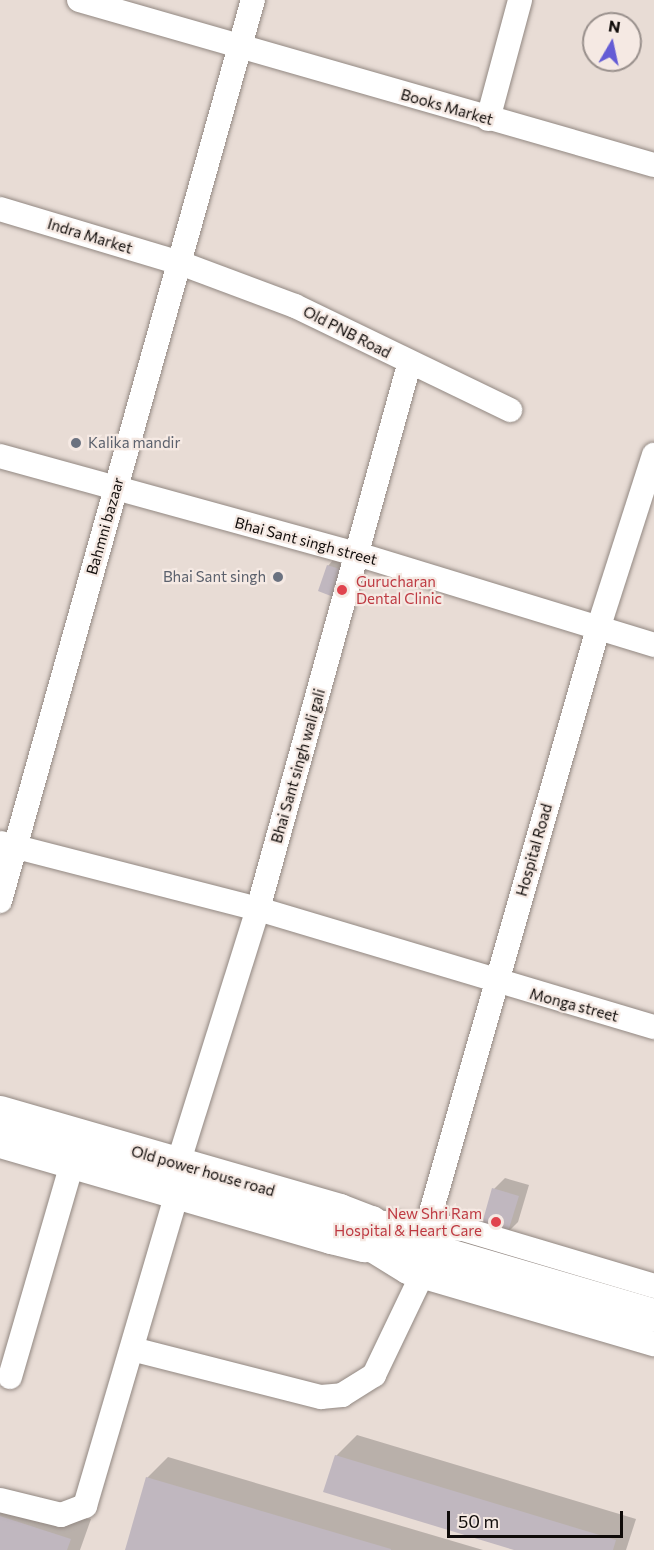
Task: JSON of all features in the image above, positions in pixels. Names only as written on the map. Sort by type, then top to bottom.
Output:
[{"type":"highway","name":"Old power house road","points":[[0,1112],[178,1179],[654,1315]]},
{"type":"highway","name":"Old power house road","points":[[0,1141],[72,1162],[178,1179]]},
{"type":"street","name":"Books Market","points":[[79,0],[654,165]]},
{"type":"street","name":"Bahmni bazaar","points":[[0,901],[8,845],[116,490],[253,0]]},
{"type":"street","points":[[488,119],[520,0]]},
{"type":"street","name":"Indra Market","points":[[0,209],[180,263]]},
{"type":"street","name":"Old PNB Road","points":[[180,263],[296,306],[409,365],[510,410]]},
{"type":"street","name":"Bhai Sant singh wali gali","points":[[0,1500],[61,1515],[85,1506],[258,909],[409,365]]},
{"type":"street","name":"Hospital Road","points":[[132,1349],[321,1396],[342,1395],[374,1375],[421,1248],[598,629],[654,455]]},
{"type":"street","name":"Bhai Sant singh street","points":[[0,456],[116,490],[357,554],[654,645]]},
{"type":"street","name":"Monga street","points":[[8,845],[258,909],[495,984],[654,1027]]},
{"type":"street","points":[[10,1377],[72,1162]]},
{"type":"street","points":[[421,1248],[654,1286]]},
{"type":"street","points":[[421,1248],[654,1344]]},
{"type":"building","points":[[327,565],[346,571],[336,598],[318,591]]},
{"type":"building","points":[[492,1188],[519,1196],[507,1235],[481,1227]]},
{"type":"building","points":[[335,1455],[616,1540],[613,1550],[514,1550],[323,1492]]},
{"type":"building","points":[[146,1477],[391,1549],[391,1550],[125,1550]]},
{"type":"building","points":[[0,1516],[71,1539],[67,1550],[0,1550]]},
{"type":"place","name":"Kalika mandir","points":[[76,443]]},
{"type":"place","name":"Bhai Sant singh","points":[[278,577]]},
{"type":"place","name":"Gurucharan Dental Clinic","points":[[342,590]]},
{"type":"place","name":"New Shri Ram Hospital & Heart Care","points":[[496,1222]]}]
